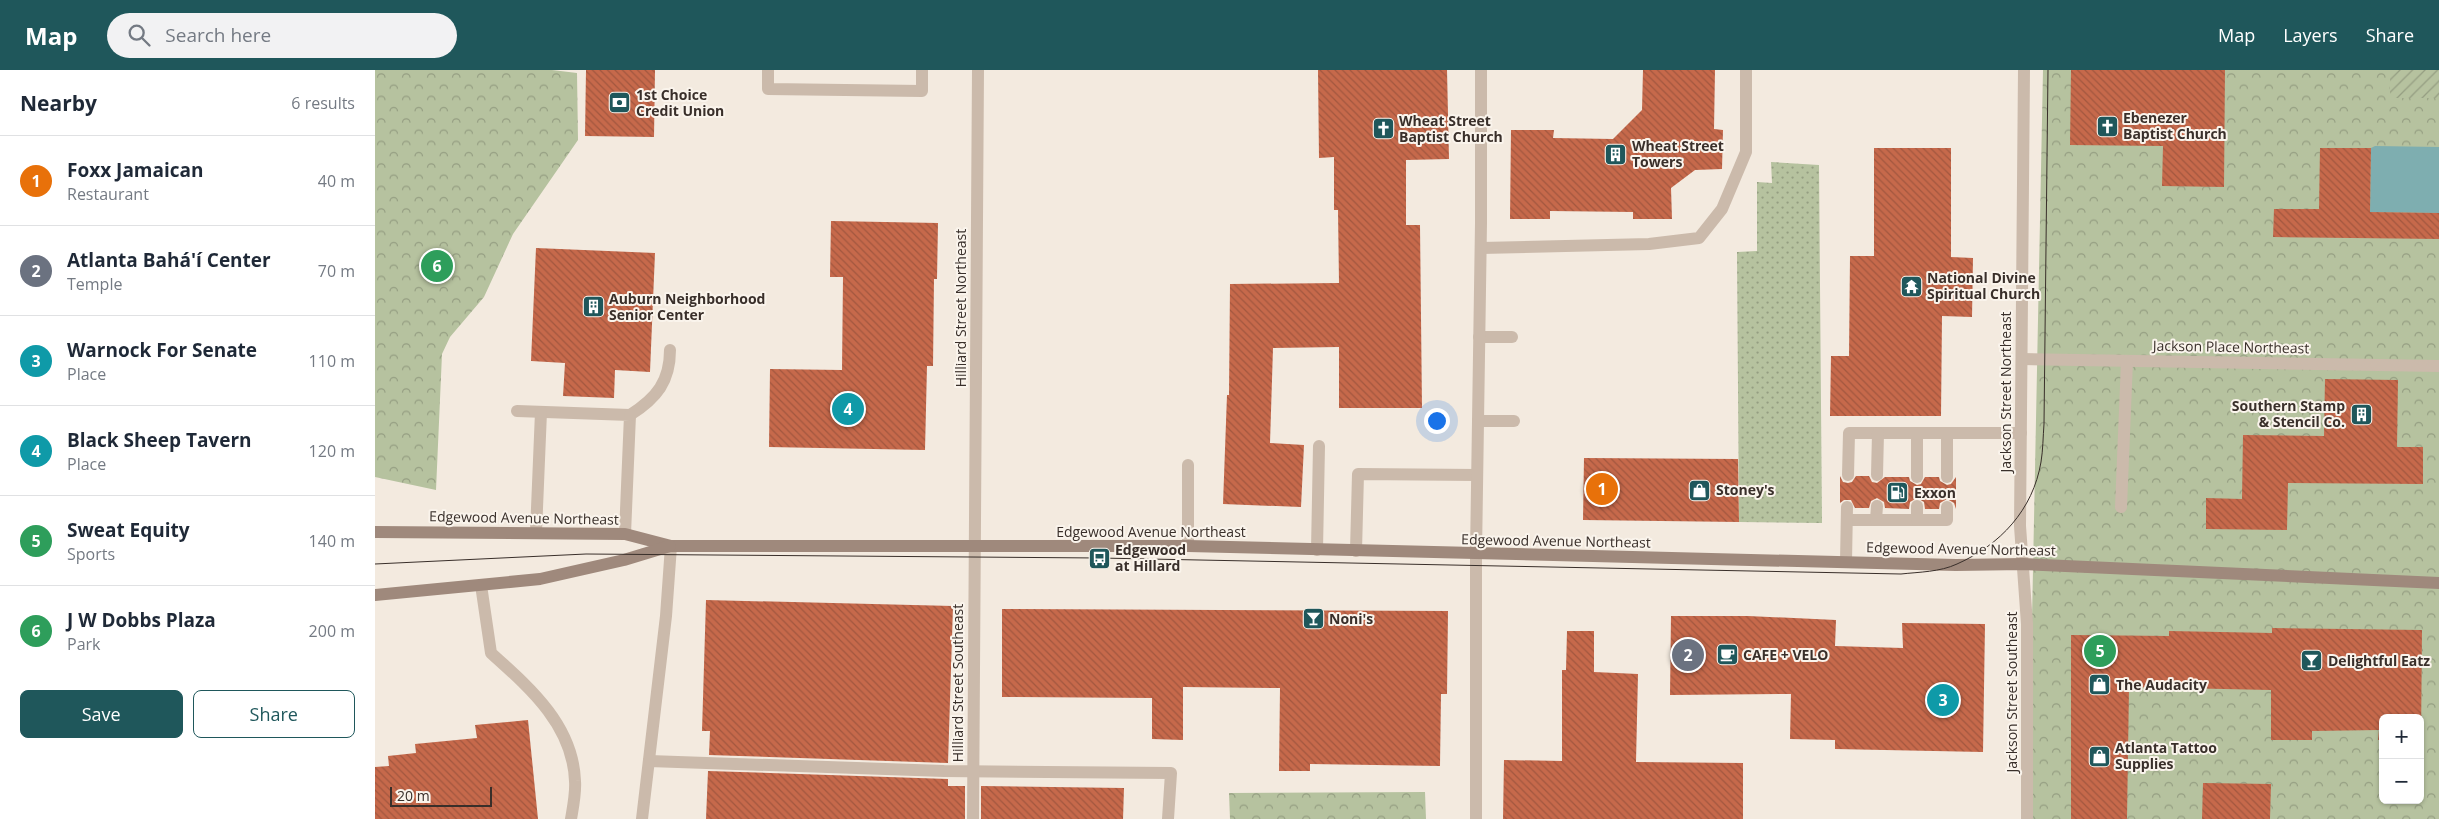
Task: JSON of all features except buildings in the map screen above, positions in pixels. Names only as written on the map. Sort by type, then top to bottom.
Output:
[{"type":"main road","name":"Edgewood Avenue Northeast","points":[[375,532],[625,534],[671,546],[1188,546],[1846,562],[2023,564],[2439,583]]},
{"type":"main road","name":"Edgewood Avenue Northeast","points":[[375,595],[540,579],[624,560],[671,546]]},
{"type":"street","points":[[768,70],[768,89],[922,90],[922,70]]},
{"type":"street","name":"Hilliard Street Northeast","points":[[974,546],[978,70]]},
{"type":"street","points":[[1476,819],[1475,554],[1481,248],[1481,70]]},
{"type":"street","points":[[1481,248],[1649,244],[1699,238],[1722,209],[1746,152],[1746,70]]},
{"type":"street","name":"Jackson Street Northeast","points":[[2023,564],[2020,526],[2024,70]]},
{"type":"street","points":[[1479,337],[1512,337]]},
{"type":"street","points":[[517,411],[630,415],[648,404],[662,386],[670,369],[670,350]]},
{"type":"street","name":"Jackson Place Northeast","points":[[2022,359],[2439,366]]},
{"type":"street","points":[[2121,507],[2127,361]]},
{"type":"street","points":[[536,532],[541,412]]},
{"type":"street","points":[[625,534],[630,415]]},
{"type":"street","points":[[1478,421],[1514,421]]},
{"type":"street","points":[[1848,475],[1849,433],[2021,433]]},
{"type":"street","points":[[1877,433],[1877,475]]},
{"type":"street","points":[[1917,433],[1917,477]]},
{"type":"street","points":[[1947,433],[1947,477]]},
{"type":"street","points":[[1317,550],[1319,446]]},
{"type":"street","points":[[1188,465],[1188,546]]},
{"type":"street","points":[[1357,551],[1358,474],[1477,475]]},
{"type":"street","points":[[1876,520],[1877,506]]},
{"type":"street","points":[[1917,506],[1917,520]]},
{"type":"street","points":[[1846,562],[1847,513],[1876,520],[1947,520],[1947,507]]},
{"type":"street","points":[[642,819],[667,607],[671,546]]},
{"type":"street","name":"Hilliard Street Southeast","points":[[973,819],[974,546]]},
{"type":"street","name":"Jackson Street Southeast","points":[[2023,564],[2027,624],[2027,819]]},
{"type":"street","points":[[481,585],[491,653],[535,692],[568,741],[575,780],[571,819]]},
{"type":"street","points":[[649,761],[944,771],[1171,772],[1168,819]]},
{"type":"green space","points":[[375,70],[552,70],[577,73],[578,140],[513,234],[484,297],[450,337],[442,354],[436,490],[375,477]]},
{"type":"green space","points":[[2043,70],[2439,70],[2439,819],[2028,819]]},
{"type":"green space","points":[[2390,70],[2439,70],[2439,98],[2390,98]]},
{"type":"green space","points":[[1771,162],[1819,165],[1822,523],[1739,522],[1737,252],[1757,251],[1757,182],[1772,183]]},
{"type":"green space","points":[[1425,792],[1426,819],[1230,819],[1229,793]]},
{"type":"water","points":[[2375,146],[2439,147],[2439,213],[2370,212],[2371,148]]},
{"type":"tram line","points":[[375,564],[586,554],[1099,558],[1901,574],[1944,569],[1973,556],[1987,547],[2012,524],[2031,496],[2041,462],[2044,424],[2048,70]]},
{"type":"place","name":"1st Choice Credit Union","points":[[620,103]]},
{"type":"place","name":"Ebenezer Baptist Church","points":[[2107,126]]},
{"type":"place","name":"Wheat Street Baptist Church","points":[[1383,129]]},
{"type":"place","name":"Wheat Street Towers","points":[[1616,154]]},
{"type":"place","name":"J W Dobbs Plaza","points":[[437,266]]},
{"type":"place","name":"National Divine Spiritual Church","points":[[1911,286]]},
{"type":"place","name":"Auburn Neighborhood Senior Center","points":[[593,307]]},
{"type":"place","name":"Black Sheep Tavern","points":[[848,409]]},
{"type":"place","name":"Southern Stamp & Stencil Co.","points":[[2361,414]]},
{"type":"place","name":"Foxx Jamaican","points":[[1602,489]]},
{"type":"place","name":"Stoney's","points":[[1700,490]]},
{"type":"place","name":"Exxon","points":[[1898,493]]},
{"type":"place","name":"Edgewood at Hillard","points":[[1099,558]]},
{"type":"place","name":"Noni's","points":[[1313,619]]},
{"type":"place","name":"Sweat Equity","points":[[2100,651]]},
{"type":"place","name":"Atlanta Bahá'í Center","points":[[1688,655]]},
{"type":"place","name":"CAFE + VELO","points":[[1727,655]]},
{"type":"place","name":"Delightful Eatz","points":[[2312,661]]},
{"type":"place","name":"The Audacity","points":[[2100,685]]},
{"type":"place","name":"Warnock For Senate","points":[[1943,700]]},
{"type":"place","name":"Atlanta Tattoo Supplies","points":[[2099,756]]}]
